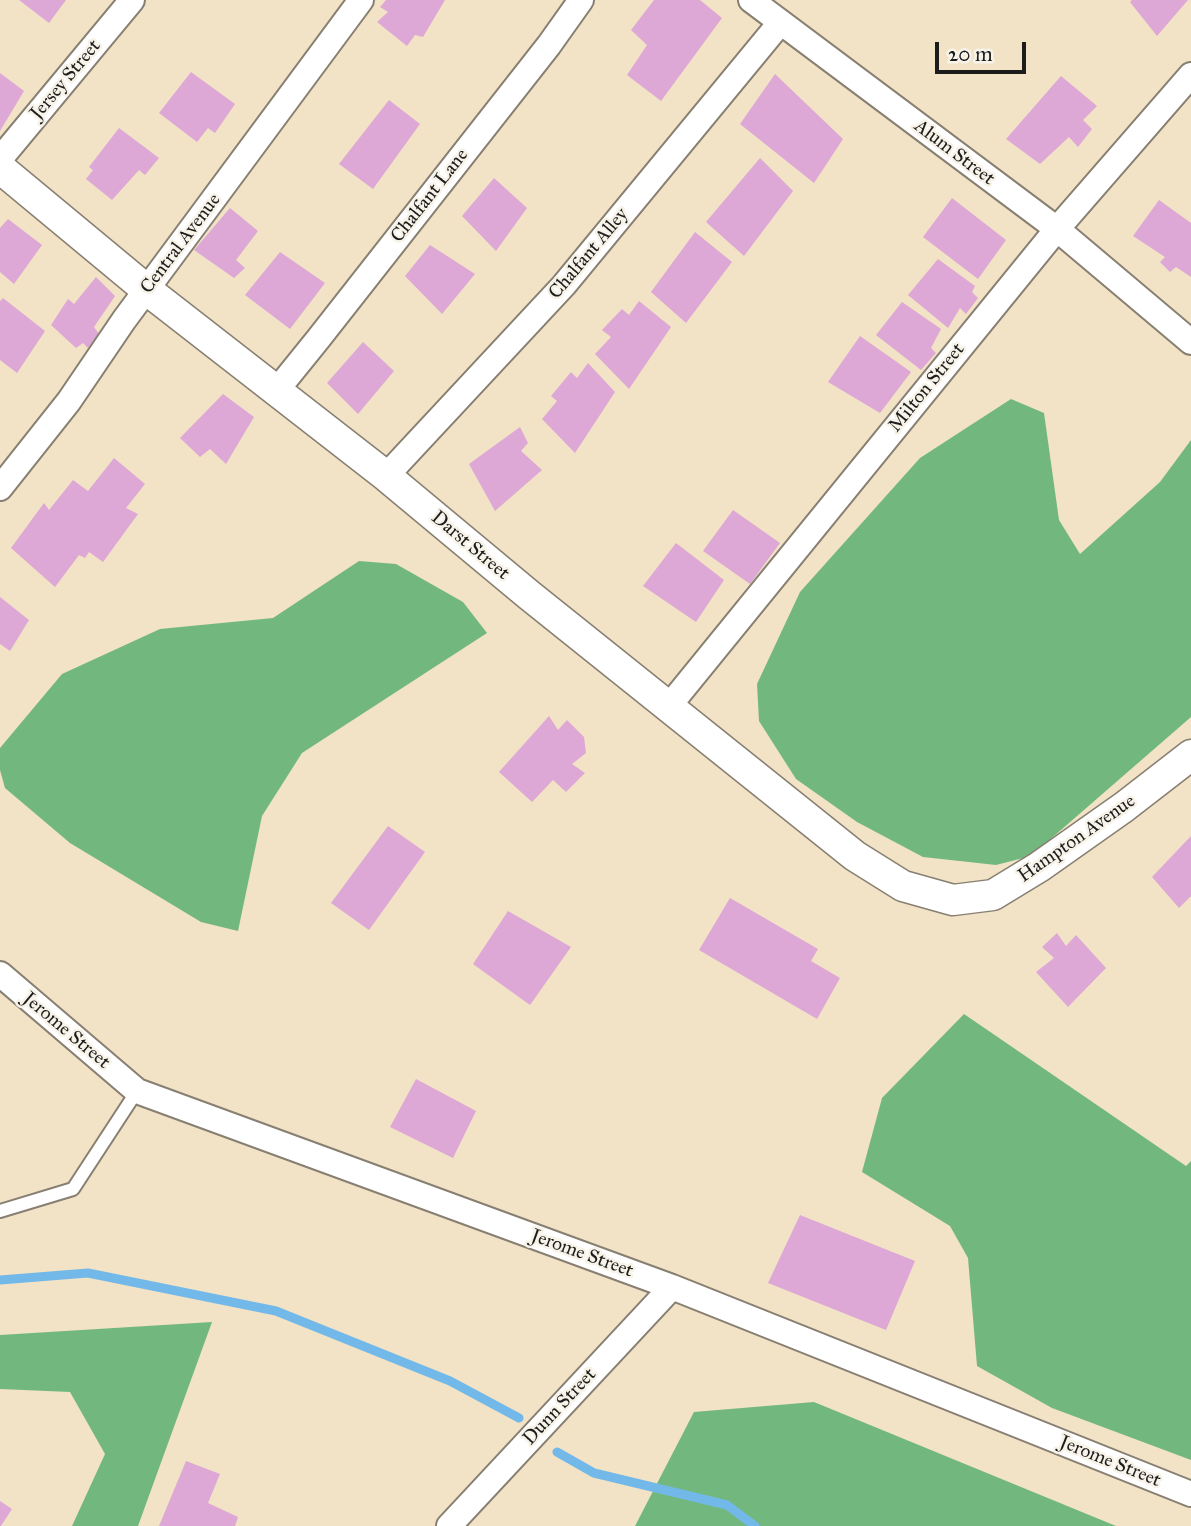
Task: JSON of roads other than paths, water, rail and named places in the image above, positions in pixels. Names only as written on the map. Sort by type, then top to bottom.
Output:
[{"type":"street","name":"Jersey Street","points":[[0,159],[132,0]]},
{"type":"street","name":"Central Avenue","points":[[0,488],[69,401],[147,290],[361,0]]},
{"type":"street","name":"Chalfant Lane","points":[[277,390],[549,45],[581,0]]},
{"type":"street","name":"Alum Street","points":[[751,0],[1057,229],[1191,342]]},
{"type":"street","name":"Chalfant Alley","points":[[386,476],[564,285],[780,23]]},
{"type":"street","name":"Milton Street","points":[[669,706],[1057,229],[1191,75]]},
{"type":"street","name":"Darst Street","points":[[0,168],[147,290],[386,476],[529,595],[855,856],[903,886],[953,901]]},
{"type":"street","name":"Hampton Avenue","points":[[953,901],[993,895],[1005,888],[1124,807],[1191,755]]},
{"type":"street","name":"Jerome Street","points":[[0,974],[136,1091],[672,1287],[1191,1494]]},
{"type":"street","name":"Dunn Street","points":[[449,1526],[672,1287]]},
{"type":"lane","points":[[0,1211],[73,1189],[136,1091]]},
{"type":"waterway","points":[[0,1280],[88,1273],[276,1311],[450,1381],[519,1418]]},
{"type":"waterway","points":[[557,1452],[594,1473],[727,1505],[755,1526]]}]
